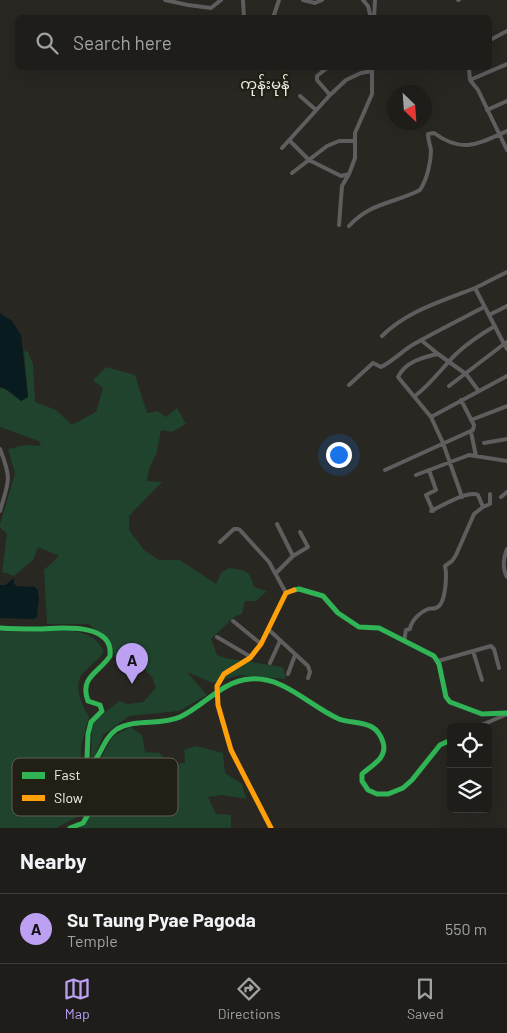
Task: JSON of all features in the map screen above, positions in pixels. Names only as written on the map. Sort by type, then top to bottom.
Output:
[{"type":"street","points":[[165,0],[211,8],[221,0]]},
{"type":"street","points":[[243,0],[244,15]]},
{"type":"street","points":[[274,15],[279,0]]},
{"type":"street","points":[[303,0],[315,3],[322,0]]},
{"type":"street","points":[[363,0],[368,6],[371,15]]},
{"type":"street","points":[[372,15],[375,0]]},
{"type":"street","points":[[492,39],[507,31]]},
{"type":"street","points":[[470,80],[507,64]]},
{"type":"street","points":[[324,70],[317,76],[317,80],[330,95]]},
{"type":"street","points":[[282,148],[346,80],[370,70]]},
{"type":"street","points":[[339,224],[342,186],[349,174],[354,158],[355,133],[372,94],[372,70]]},
{"type":"street","points":[[469,70],[470,80],[478,90],[507,150]]},
{"type":"street","points":[[300,96],[316,110]]},
{"type":"street","points":[[487,110],[507,101]]},
{"type":"street","points":[[349,226],[361,214],[374,207],[420,190],[424,184],[430,159],[428,134],[434,133],[449,142],[465,146],[486,142],[507,132]]},
{"type":"street","points":[[289,140],[309,160],[341,176],[349,174]]},
{"type":"street","points":[[292,173],[332,144],[340,141],[355,141]]},
{"type":"street","points":[[382,336],[392,326],[432,304],[475,288],[507,272]]},
{"type":"street","points":[[475,288],[494,326],[506,343],[507,349]]},
{"type":"street","points":[[488,315],[507,306]]},
{"type":"street","points":[[349,385],[373,363],[381,367],[389,363],[436,330],[484,307]]},
{"type":"street","points":[[415,396],[432,382],[449,361],[466,345],[494,326]]},
{"type":"street","points":[[421,340],[466,374],[478,390]]},
{"type":"street","points":[[449,386],[506,343]]},
{"type":"street","points":[[438,354],[417,360],[399,374],[401,382],[415,396],[431,417],[450,461],[462,497]]},
{"type":"street","points":[[431,417],[507,376]]},
{"type":"street","points":[[385,470],[471,432],[474,427],[461,400]]},
{"type":"street","points":[[471,420],[507,406]]},
{"type":"street","points":[[471,432],[476,456]]},
{"type":"street","points":[[484,443],[507,439]]},
{"type":"street","points":[[0,449],[8,471],[9,481],[0,511]]},
{"type":"street","points":[[416,475],[469,455],[507,461]]},
{"type":"street","points":[[429,470],[436,490],[426,495],[432,511],[462,497],[476,493],[483,507]]},
{"type":"street","points":[[501,497],[507,492]]},
{"type":"street","points":[[404,641],[406,630],[410,629],[411,622],[426,610],[439,605],[447,574],[445,566],[456,555],[474,514],[491,503],[490,494]]},
{"type":"street","points":[[277,524],[293,556]]},
{"type":"street","points":[[220,542],[234,529],[238,529],[262,553],[276,573],[277,579],[286,593]]},
{"type":"street","points":[[276,573],[293,556],[308,547],[300,532]]},
{"type":"street","points":[[507,549],[504,558],[504,570],[507,578]]},
{"type":"street","points":[[271,828],[231,750],[218,705],[217,686],[224,674],[251,657],[261,644],[286,593],[299,589],[316,593],[323,596],[338,614],[352,623],[359,626],[379,628],[434,656],[438,661],[446,697],[450,702],[482,714],[507,714]]},
{"type":"street","points":[[233,621],[261,644]]},
{"type":"street","points":[[0,628],[86,629],[100,636],[109,645],[111,651],[109,660],[94,671],[86,684],[86,698],[91,704],[100,706],[102,711],[90,725],[87,758]]},
{"type":"street","points":[[268,629],[310,668],[308,678]]},
{"type":"street","points":[[217,637],[251,657]]},
{"type":"street","points":[[270,664],[280,641]]},
{"type":"street","points":[[438,661],[492,647],[499,668]]},
{"type":"street","points":[[473,651],[482,680]]},
{"type":"street","points":[[288,674],[295,655]]},
{"type":"street","points":[[98,758],[110,734],[124,726],[135,722],[169,722],[183,716],[236,682],[250,679],[271,680],[283,685],[322,711],[338,719],[370,726],[381,735],[384,747],[381,759],[362,774],[362,781],[368,790],[377,794],[388,794],[403,788],[412,780],[440,745],[447,742]]},
{"type":"street","points":[[486,723],[507,714]]},
{"type":"street","points":[[70,828],[83,823],[87,816]]},
{"type":"green space","points":[[24,351],[28,352],[33,364],[35,402],[56,410],[72,425],[96,412],[103,388],[93,380],[106,367],[135,375],[147,413],[158,411],[166,417],[177,408],[186,424],[172,432],[161,430],[157,452],[149,469],[147,481],[162,482],[129,516],[129,530],[145,551],[159,560],[180,560],[216,584],[221,573],[229,568],[243,570],[251,577],[254,587],[267,591],[256,601],[245,601],[242,614],[234,617],[211,639],[217,655],[225,658],[283,667],[286,679],[239,675],[213,683],[187,672],[207,695],[179,711],[129,716],[103,735],[94,758],[91,758],[92,723],[119,701],[128,704],[143,702],[156,688],[152,677],[142,667],[119,665],[106,637],[88,624],[47,624],[44,570],[59,556],[38,547],[33,560],[14,576],[2,572],[7,534],[0,527],[0,524],[15,473],[8,449],[26,445],[41,446],[39,441],[0,427],[0,388],[5,389],[21,400],[28,397]]},
{"type":"green space","points":[[56,630],[83,633],[95,639],[104,651],[85,671],[79,682],[79,694],[89,717],[81,746],[81,758],[12,758],[12,816],[79,816],[56,828],[0,828],[0,631],[31,632]]},
{"type":"green space","points":[[131,727],[142,735],[145,752],[160,753],[164,758],[101,758],[113,736]]},
{"type":"green space","points":[[196,746],[223,753],[225,773],[242,784],[246,799],[222,795],[208,797],[216,814],[231,815],[231,828],[79,828],[91,816],[178,816],[178,763],[185,763],[184,750]]},
{"type":"water","points":[[0,313],[12,321],[21,335],[28,397],[21,401],[6,389],[0,387]]},
{"type":"water","points":[[14,578],[14,584],[17,586],[35,587],[38,590],[37,617],[34,619],[0,618],[0,585],[5,585]]},
{"type":"traffic: fast","points":[[294,590],[299,589],[323,596],[338,613],[359,627],[379,628],[434,656],[439,664],[446,697],[450,702],[482,714],[507,713]]},
{"type":"traffic: fast","points":[[0,628],[84,629],[104,637],[109,645],[110,656],[92,676],[86,686],[88,701],[100,705],[102,711],[91,722],[88,734],[87,758]]},
{"type":"traffic: fast","points":[[97,758],[108,738],[117,729],[132,724],[172,720],[180,717],[231,684],[250,679],[274,682],[339,719],[364,724],[376,730],[383,742],[383,752],[378,761],[362,774],[362,781],[368,790],[377,794],[388,794],[403,788],[412,780],[440,745],[447,742]]},
{"type":"traffic: fast","points":[[70,828],[83,823],[87,816]]},
{"type":"traffic: slow","points":[[271,828],[231,750],[218,705],[217,686],[224,674],[250,658],[261,644],[286,593],[294,590]]},
{"type":"place","name":"Su Taung Pyae Pagoda","points":[[132,684]]},
{"type":"district","name":"ကုန်းမုန်","points":[[265,83]]}]
